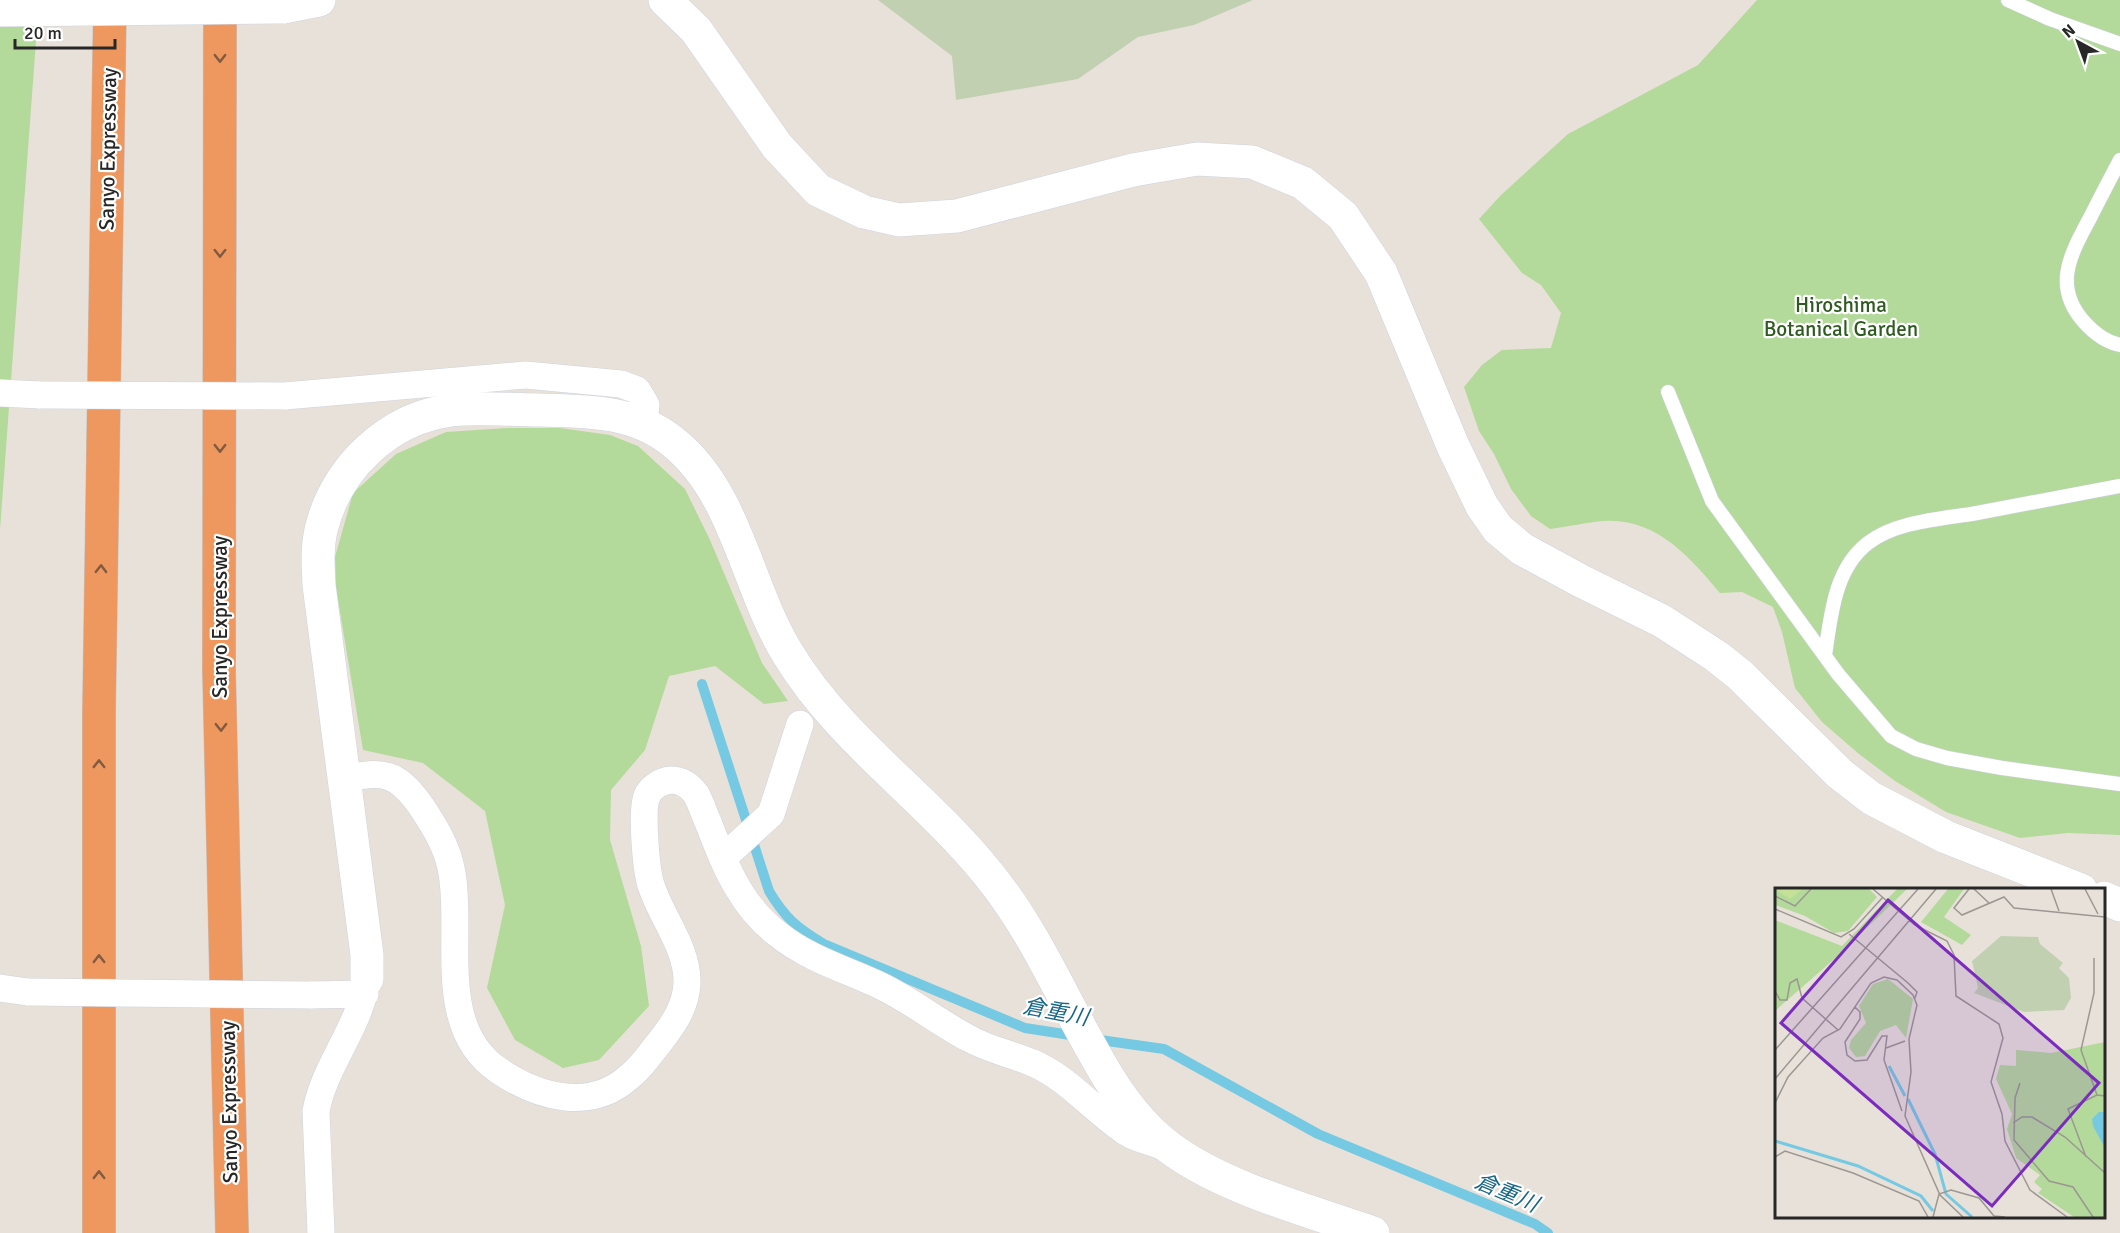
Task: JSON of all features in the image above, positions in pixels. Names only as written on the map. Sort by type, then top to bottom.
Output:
[{"type":"highway","name":"Sanyo Expressway","points":[[99,1233],[99,713],[110,0]]},
{"type":"highway","name":"Sanyo Expressway","points":[[220,0],[219,670],[232,1233]]},
{"type":"street","points":[[0,10],[283,7],[319,0]]},
{"type":"street","points":[[665,0],[696,30],[777,146],[818,190],[864,212],[899,220],[957,216],[1133,170],[1197,159],[1252,162],[1303,183],[1343,216],[1381,273],[1453,446],[1482,506],[1498,529],[1522,549],[1662,621],[1716,656],[1748,683],[1840,774],[1871,798],[1946,837],[2076,888]]},
{"type":"street","points":[[0,393],[285,396],[526,375],[621,384],[637,390],[646,405],[644,423]]},
{"type":"street","points":[[321,1233],[316,1126],[318,1103],[325,1082],[352,1027],[366,987],[367,955],[320,596],[318,558],[321,532],[329,506],[341,482],[357,460],[376,442],[399,427],[424,416],[476,409],[588,411],[616,415],[644,423],[669,438],[691,456],[708,479],[722,504],[786,652],[811,688],[840,722],[988,873],[1016,911],[1102,1068],[1122,1099],[1146,1127],[1174,1151],[1205,1171],[1239,1186],[1373,1233]]},
{"type":"street","points":[[728,854],[771,814],[800,724]]},
{"type":"street","points":[[344,779],[367,774],[384,774],[399,780],[411,791],[432,822],[444,845],[452,870],[455,896],[457,996],[464,1029],[477,1050],[495,1068],[509,1077],[553,1096],[568,1098],[600,1095],[627,1079],[669,1031],[678,1017],[687,982],[685,965],[649,877],[644,809],[648,794],[658,783],[673,780],[688,784],[697,796],[728,854],[739,890],[755,913],[776,933],[799,950],[894,993],[970,1040],[999,1053],[1032,1063],[1069,1083],[1125,1132],[1174,1151]]},
{"type":"street","points":[[2105,899],[2120,905]]},
{"type":"street","points":[[0,988],[27,992],[310,995],[366,987]]},
{"type":"lane","points":[[2008,0],[2050,19],[2120,44]]},
{"type":"lane","points":[[2120,160],[2074,247],[2066,275],[2067,290],[2081,319],[2103,339],[2120,345]]},
{"type":"lane","points":[[1668,392],[1712,501],[1845,682],[1891,736],[1916,749],[1983,765],[2120,784]]},
{"type":"lane","points":[[1825,655],[1834,600],[1843,575],[1868,543],[1905,526],[2120,486]]},
{"type":"green space","points":[[0,0],[39,0],[0,530]]},
{"type":"green space","points":[[878,0],[1253,0],[1194,25],[1138,37],[1078,79],[956,100],[952,56]]},
{"type":"green space","name":"Hiroshima Botanical Garden","points":[[1757,0],[2120,0],[2120,835],[2068,833],[2020,838],[1946,812],[1895,781],[1822,722],[1795,688],[1782,632],[1773,607],[1742,592],[1720,593],[1670,542],[1640,526],[1604,521],[1550,529],[1531,516],[1511,489],[1494,454],[1479,431],[1464,387],[1482,365],[1502,350],[1551,348],[1561,313],[1541,285],[1522,273],[1479,219],[1501,195],[1568,134],[1698,65]]},
{"type":"green space","points":[[507,428],[560,428],[610,435],[638,446],[685,489],[710,540],[762,663],[788,701],[764,704],[715,666],[669,676],[645,750],[611,790],[610,840],[641,946],[649,1006],[599,1060],[563,1068],[515,1040],[487,988],[505,905],[485,811],[423,763],[363,750],[336,588],[335,557],[353,493],[396,454],[446,432]]},
{"type":"waterway","name":"倉重川","points":[[702,684],[769,891],[792,922],[824,944],[1025,1028],[1077,1036]]},
{"type":"waterway","name":"倉重川","points":[[1093,1039],[1164,1049],[1318,1134],[1535,1224],[1548,1233]]}]
